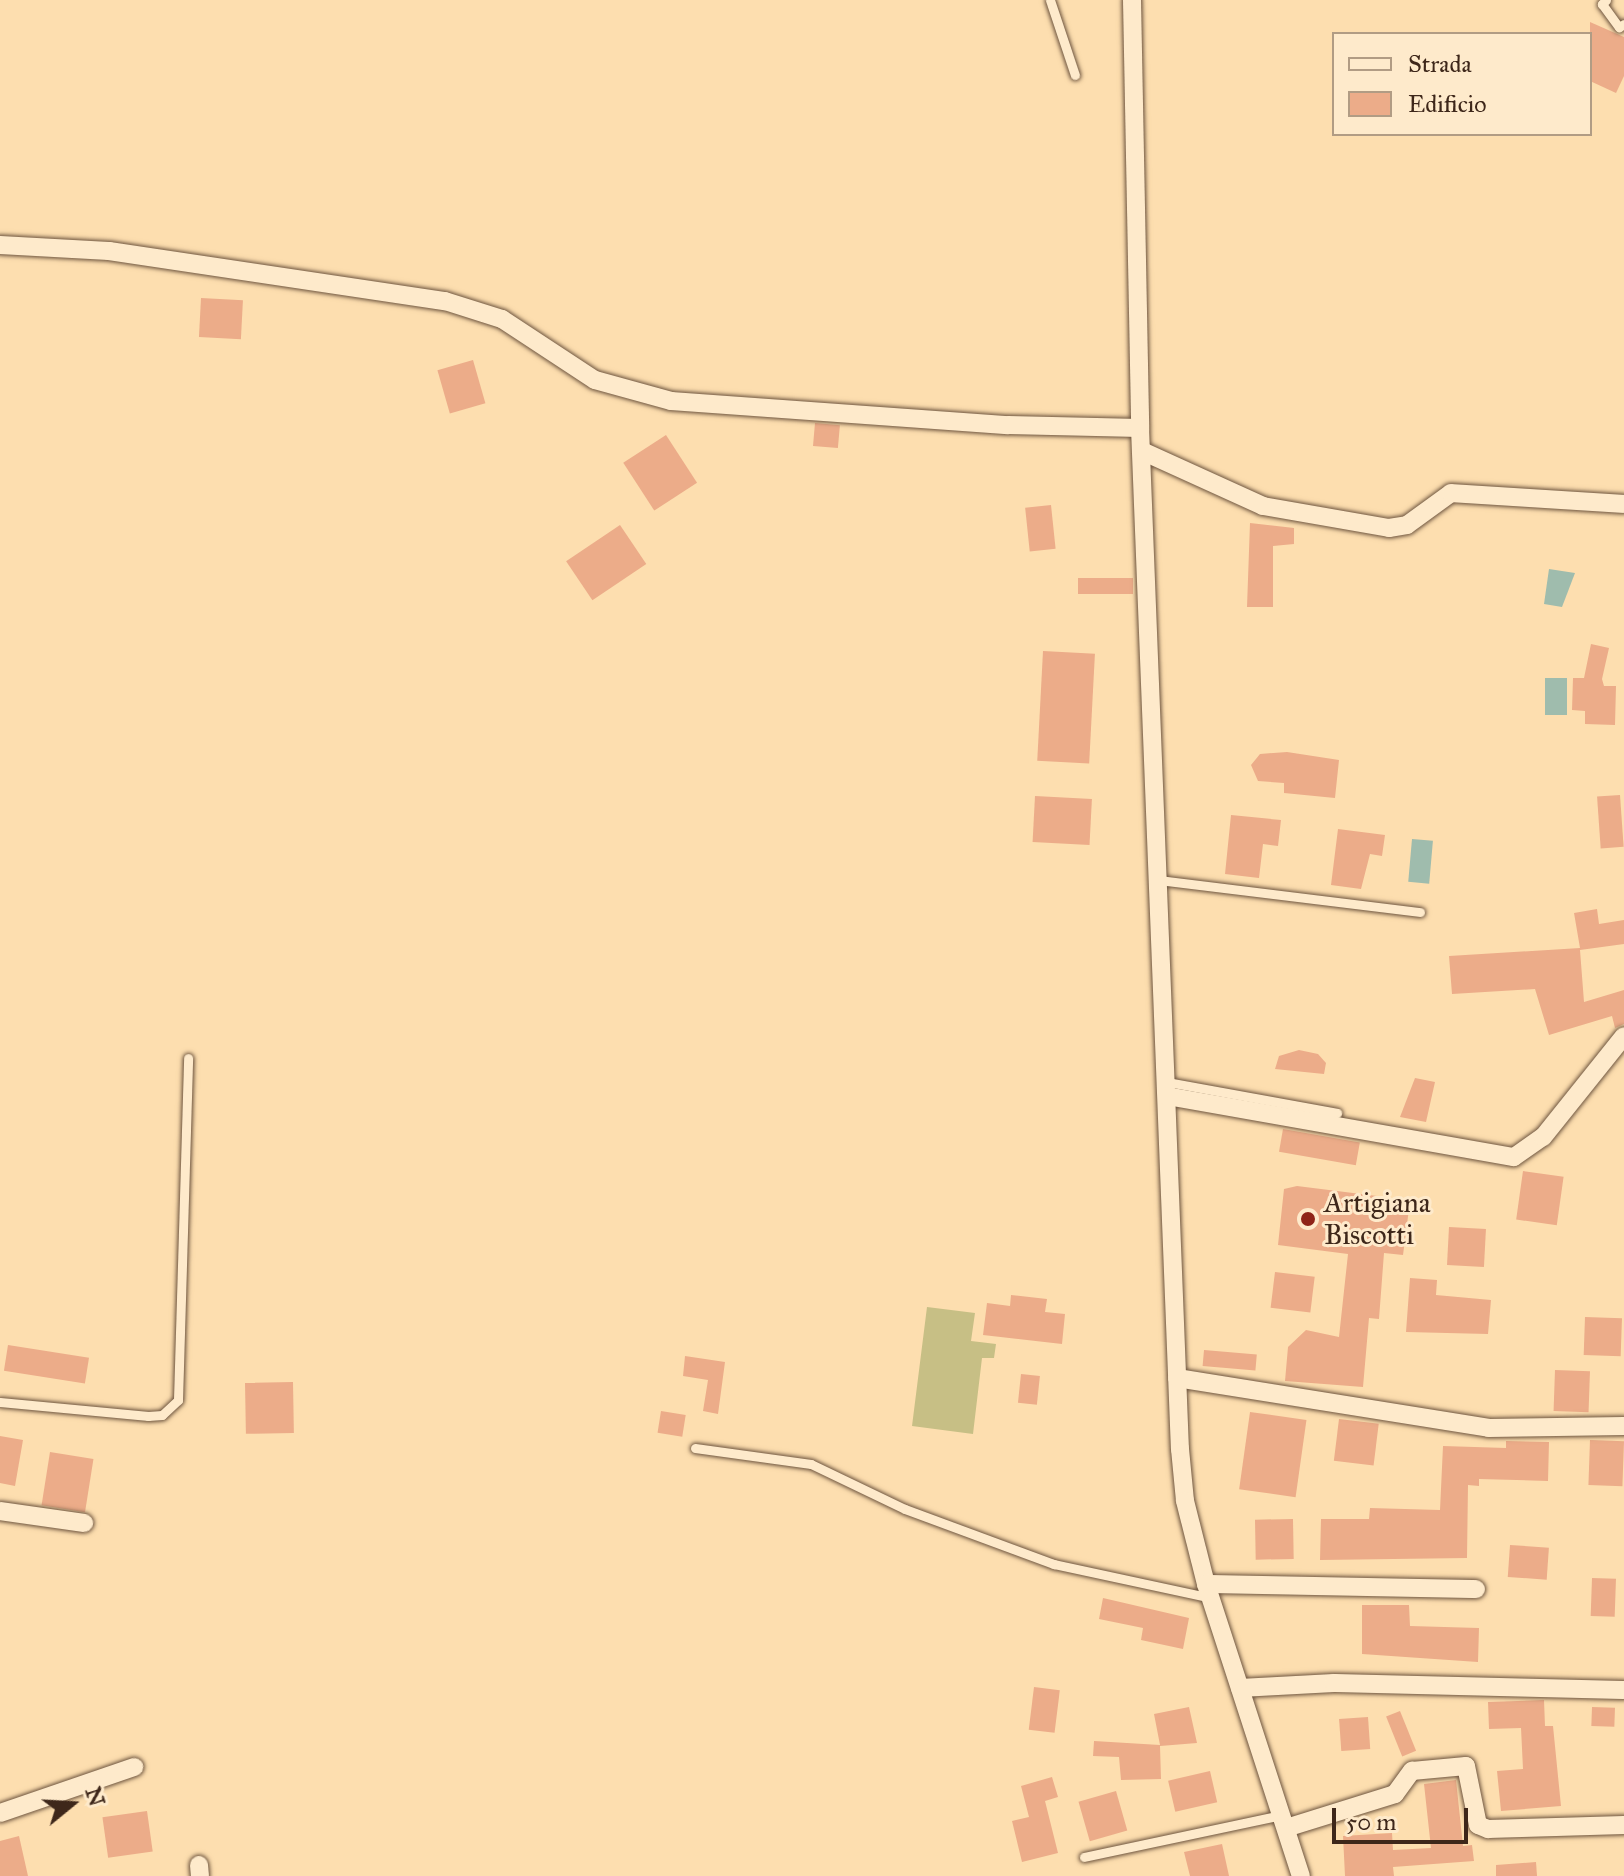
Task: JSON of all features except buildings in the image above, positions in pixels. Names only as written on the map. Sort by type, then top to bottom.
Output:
[{"type":"street","points":[[1132,0],[1140,428],[1177,1378],[1185,1501],[1208,1591],[1301,1876]]},
{"type":"street","points":[[0,245],[109,251],[445,301],[502,319],[595,380],[671,401],[1008,425],[1140,428]]},
{"type":"street","points":[[1142,451],[1263,506],[1389,528],[1407,525],[1451,493],[1624,504]]},
{"type":"street","points":[[1167,1089],[1514,1157],[1543,1137],[1624,1036]]},
{"type":"street","points":[[1177,1378],[1489,1428],[1624,1426]]},
{"type":"street","points":[[0,1511],[84,1523]]},
{"type":"street","points":[[1208,1591],[1476,1589]]},
{"type":"street","points":[[1240,1688],[1334,1683],[1624,1690]]},
{"type":"street","points":[[1283,1821],[1395,1794],[1412,1771],[1466,1766],[1478,1825],[1488,1829],[1624,1825]]},
{"type":"street","points":[[0,1813],[134,1767]]},
{"type":"lane","points":[[1050,0],[1075,75]]},
{"type":"lane","points":[[1606,0],[1602,4],[1619,27],[1624,24]]},
{"type":"lane","points":[[1159,880],[1420,912]]},
{"type":"lane","points":[[0,1402],[148,1416],[162,1415],[178,1400],[188,1058]]},
{"type":"lane","points":[[1167,1089],[1337,1113]]},
{"type":"lane","points":[[695,1448],[811,1464],[905,1509],[1054,1564],[1208,1591]]},
{"type":"lane","points":[[1084,1857],[1283,1821]]},
{"type":"shaded area","points":[[1549,569],[1575,573],[1562,607],[1544,604]]},
{"type":"shaded area","points":[[1545,678],[1567,678],[1567,715],[1545,715]]},
{"type":"shaded area","points":[[1412,839],[1433,841],[1429,884],[1408,882]]},
{"type":"shaded area","points":[[927,1307],[975,1313],[971,1341],[996,1344],[994,1358],[982,1358],[973,1434],[912,1426]]},
{"type":"place","name":"Artigiana Biscotti","points":[[1308,1219]]}]
